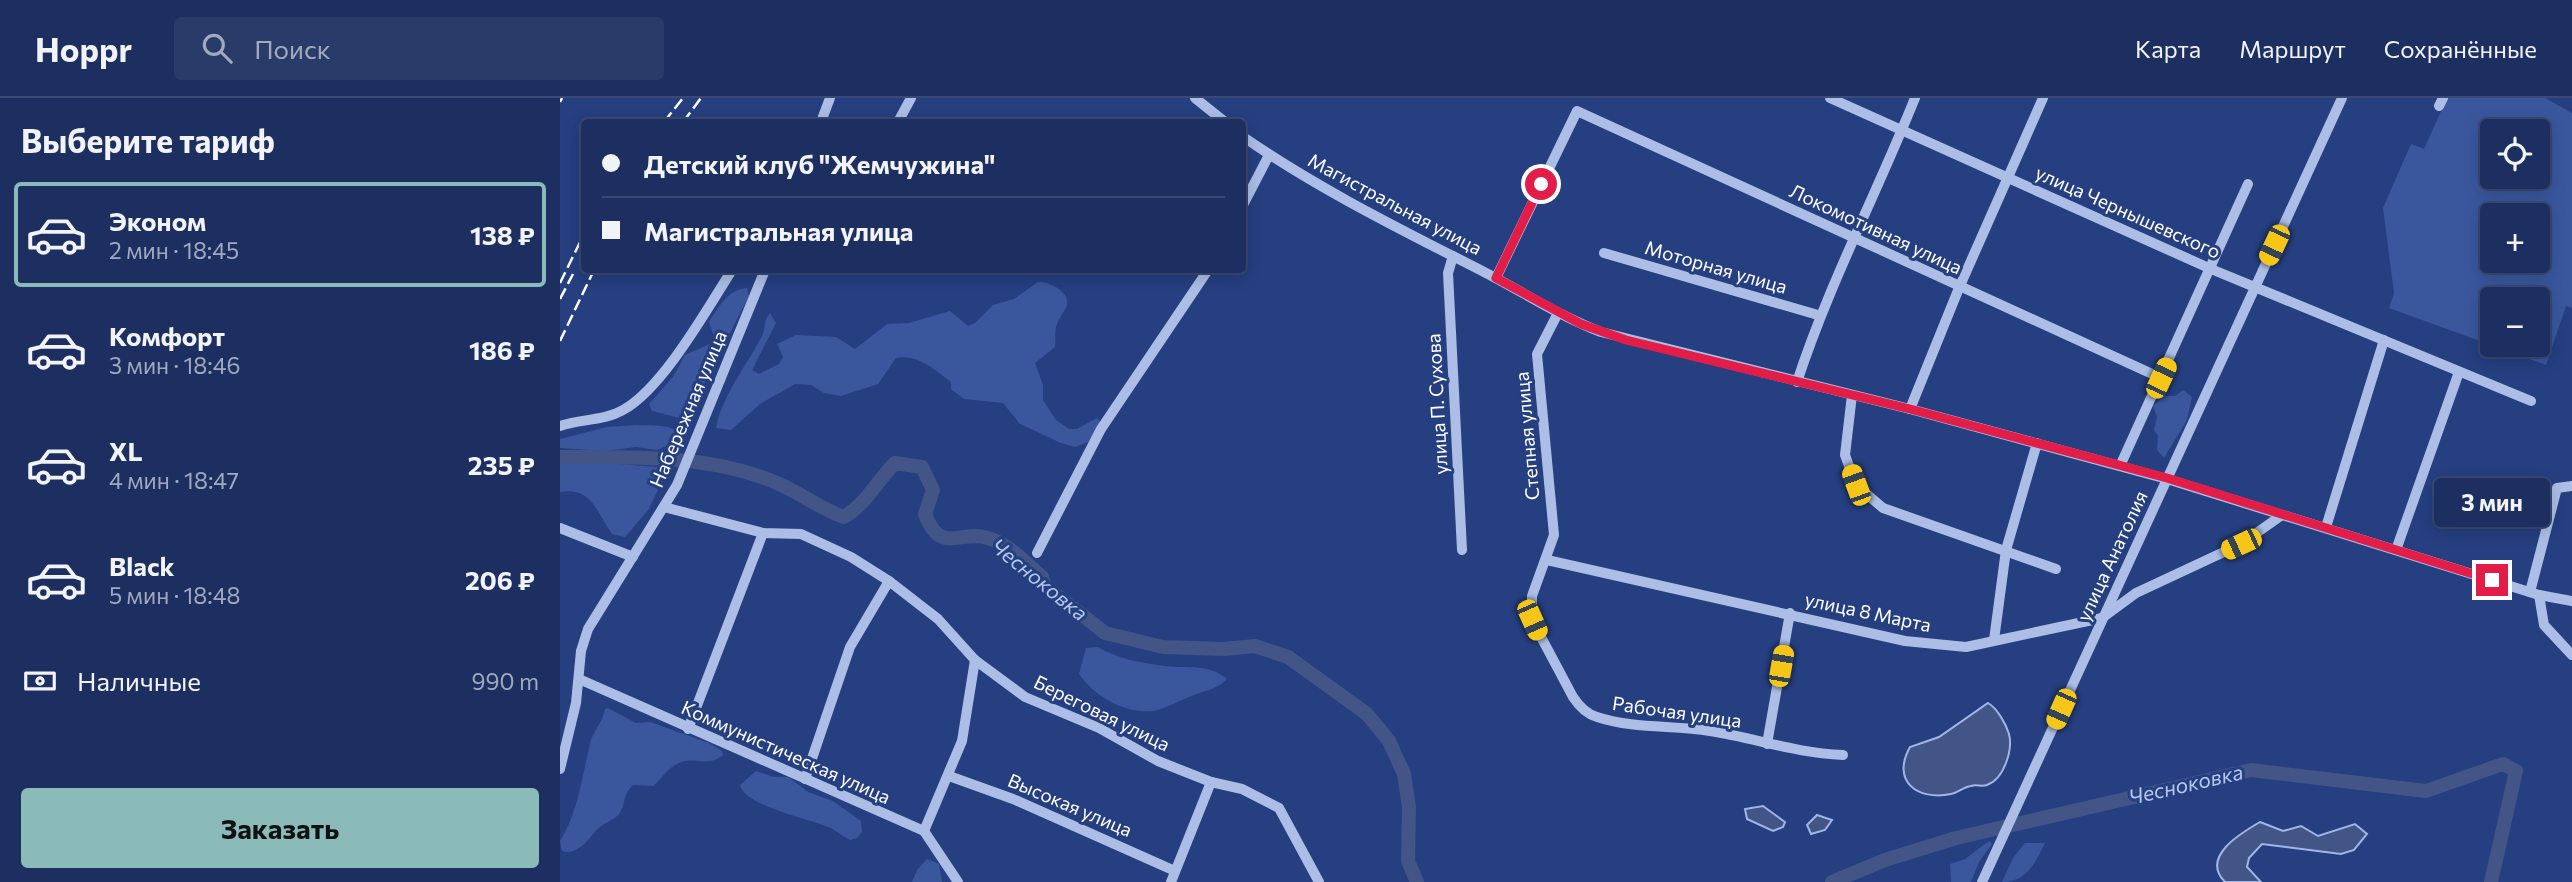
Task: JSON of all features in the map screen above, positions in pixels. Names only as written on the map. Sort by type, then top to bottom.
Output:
[{"type":"street","points":[[822,119],[830,98]]},
{"type":"street","points":[[900,119],[911,98]]},
{"type":"street","points":[[1195,98],[1221,119]]},
{"type":"street","name":"улица Чернышевского","points":[[1830,98],[2211,269],[2531,401]]},
{"type":"street","points":[[1797,382],[1818,315],[1856,237],[1915,98]]},
{"type":"street","points":[[1910,409],[1959,288],[2043,98]]},
{"type":"street","name":"улица Анатолия","points":[[1984,878],[2342,98]]},
{"type":"street","name":"Локомотивная улица","points":[[1496,278],[1577,111],[1856,237],[1959,288],[2161,378]]},
{"type":"street","name":"Магистральная улица","points":[[1246,139],[1269,155],[1558,313],[1626,340],[1910,409],[2167,478],[2534,594],[2572,601]]},
{"type":"street","points":[[1246,199],[1269,155]]},
{"type":"street","points":[[2120,466],[2248,184]]},
{"type":"street","name":"Моторная улица","points":[[1604,253],[1818,315]]},
{"type":"street","name":"улица П. Сухова","points":[[1454,256],[1448,273],[1462,550]]},
{"type":"street","points":[[560,426],[620,412],[639,400],[697,325],[731,273]]},
{"type":"street","name":"Набережная улица","points":[[560,769],[576,703],[588,629],[677,485],[705,423],[764,273]]},
{"type":"street","points":[[1037,553],[1101,429],[1206,273]]},
{"type":"street","name":"Степная улица","points":[[1547,559],[1554,534],[1537,354],[1558,313]]},
{"type":"street","points":[[2326,527],[2384,340]]},
{"type":"street","points":[[2396,550],[2459,372]]},
{"type":"street","points":[[1852,395],[1845,455],[1856,485],[1883,508],[2056,569]]},
{"type":"street","points":[[1994,640],[2007,550],[2037,443]]},
{"type":"street","points":[[2572,486],[2557,488],[2534,594],[2544,625],[2572,655]]},
{"type":"street","name":"Береговая улица","points":[[664,507],[763,533],[801,534],[850,557],[889,581],[938,620],[975,660],[1025,697],[1099,728],[1157,761],[1211,782],[1242,789],[1279,808],[1319,882]]},
{"type":"street","name":"улица 8 Марта","points":[[1547,559],[1905,641],[1966,647],[2102,618],[2136,593],[2241,544],[2282,515]]},
{"type":"street","points":[[560,528],[633,557]]},
{"type":"street","points":[[688,729],[763,533]]},
{"type":"street","name":"Рабочая улица","points":[[1547,559],[1532,596],[1532,620],[1579,707],[1594,717],[1635,726],[1709,731],[1805,754],[1843,755]]},
{"type":"street","points":[[805,779],[850,647],[889,581]]},
{"type":"street","name":"Рабочая улица","points":[[1767,744],[1790,613]]},
{"type":"street","points":[[958,882],[925,831],[949,776],[967,719],[975,660]]},
{"type":"street","name":"Коммунистическая улица","points":[[579,679],[925,831]]},
{"type":"street","name":"Высокая улица","points":[[949,776],[1013,799],[1175,871]]},
{"type":"street","points":[[1171,882],[1211,782]]},
{"type":"shaded area","points":[[2447,98],[2545,98],[2572,113],[2572,308],[2566,306],[2550,353],[2550,287],[2480,287],[2480,341],[2389,308],[2394,293],[2383,208],[2411,144],[2424,149]]},
{"type":"shaded area","points":[[1038,282],[1057,288],[1067,299],[1056,327],[1055,347],[1035,363],[1043,385],[1043,400],[1056,420],[1069,429],[1077,429],[1097,418],[1102,423],[1088,442],[1075,447],[1061,443],[1020,424],[1003,403],[964,399],[951,389],[951,382],[932,368],[904,357],[896,358],[878,384],[841,396],[824,393],[811,385],[795,384],[760,404],[731,430],[716,428],[723,404],[761,338],[770,313],[776,323],[752,370],[759,374],[779,364],[783,357],[777,344],[796,335],[836,337],[855,349],[887,324],[909,323],[950,311],[968,326],[975,323],[993,305],[1014,299]]},
{"type":"shaded area","points":[[747,288],[749,296],[691,409],[680,418],[652,411],[649,404],[673,377],[685,355],[712,343],[714,336],[709,322],[720,305],[734,292]]},
{"type":"shaded area","points":[[2524,357],[2549,357],[2546,365]]},
{"type":"shaded area","points":[[2183,390],[2192,397],[2187,420],[2164,458],[2157,450],[2158,436],[2154,430],[2157,417],[2153,406],[2164,396],[2175,396]]},
{"type":"shaded area","points":[[607,427],[667,427],[681,435],[677,441],[657,450],[636,447],[605,451],[560,448],[560,439]]},
{"type":"shaded area","points":[[584,461],[668,468],[649,509],[625,537],[612,534],[587,497],[571,491],[560,492],[560,464]]},
{"type":"shaded area","points":[[1098,647],[1139,662],[1205,669],[1227,679],[1216,687],[1158,710],[1132,710],[1102,696],[1079,674],[1086,648]]},
{"type":"shaded area","points":[[1988,703],[2001,717],[2010,741],[2006,763],[1998,777],[1987,785],[1973,785],[1954,793],[1939,795],[1918,791],[1911,786],[1904,770],[1910,747],[1939,737]]},
{"type":"shaded area","points":[[608,708],[636,723],[650,722],[709,743],[722,751],[723,755],[712,761],[679,763],[653,786],[633,785],[617,816],[600,827],[577,849],[562,851],[560,841],[576,805],[591,740],[605,709]]},
{"type":"shaded area","points":[[756,771],[774,777],[788,777],[808,792],[833,801],[861,821],[862,832],[857,838],[850,840],[831,828],[753,799],[744,793],[740,785]]},
{"type":"shaded area","points":[[1763,806],[1785,822],[1783,827],[1773,831],[1747,819],[1745,809]]},
{"type":"shaded area","points":[[1817,815],[1832,820],[1825,830],[1811,834],[1807,825]]},
{"type":"shaded area","points":[[2260,822],[2283,831],[2301,826],[2318,836],[2355,824],[2367,834],[2354,850],[2341,854],[2262,844],[2249,858],[2247,867],[2261,882],[2225,882],[2217,864],[2220,855],[2234,839]]},
{"type":"shaded area","points":[[1989,841],[1992,844],[1979,862],[1971,882],[1951,882],[1950,864],[1965,859]]},
{"type":"shaded area","points":[[2025,843],[2045,843],[2034,864],[2024,875],[2002,882],[2013,858]]},
{"type":"shaded area","points":[[927,859],[939,864],[942,882],[912,882],[917,870]]},
{"type":"waterway","name":"Чесноковка","points":[[560,457],[670,459],[725,467],[777,483],[844,517],[865,499],[895,463],[922,467],[933,490],[925,514],[938,534],[944,538],[978,536],[1003,545],[1042,577],[1044,585],[1105,633],[1163,647],[1224,649],[1255,646],[1288,657],[1367,714],[1389,741],[1404,774],[1409,807],[1408,861],[1417,882]]},
{"type":"waterway","name":"Чесноковка","points":[[1832,882],[1885,860],[1956,838],[2251,770],[2426,791],[2503,764],[2516,771],[2491,882]]},
{"type":"railway","points":[[560,102],[562,98]]},
{"type":"railway","points":[[666,119],[683,98]]},
{"type":"railway","points":[[685,119],[701,98]]},
{"type":"railway","points":[[560,283],[581,240]]},
{"type":"railway","points":[[560,341],[593,273]]},
{"type":"railway","points":[[560,299],[573,274]]},
{"type":"route","points":[[1541,184],[1496,278],[1581,324],[1658,349],[1910,409],[2167,478],[2492,580]]}]
